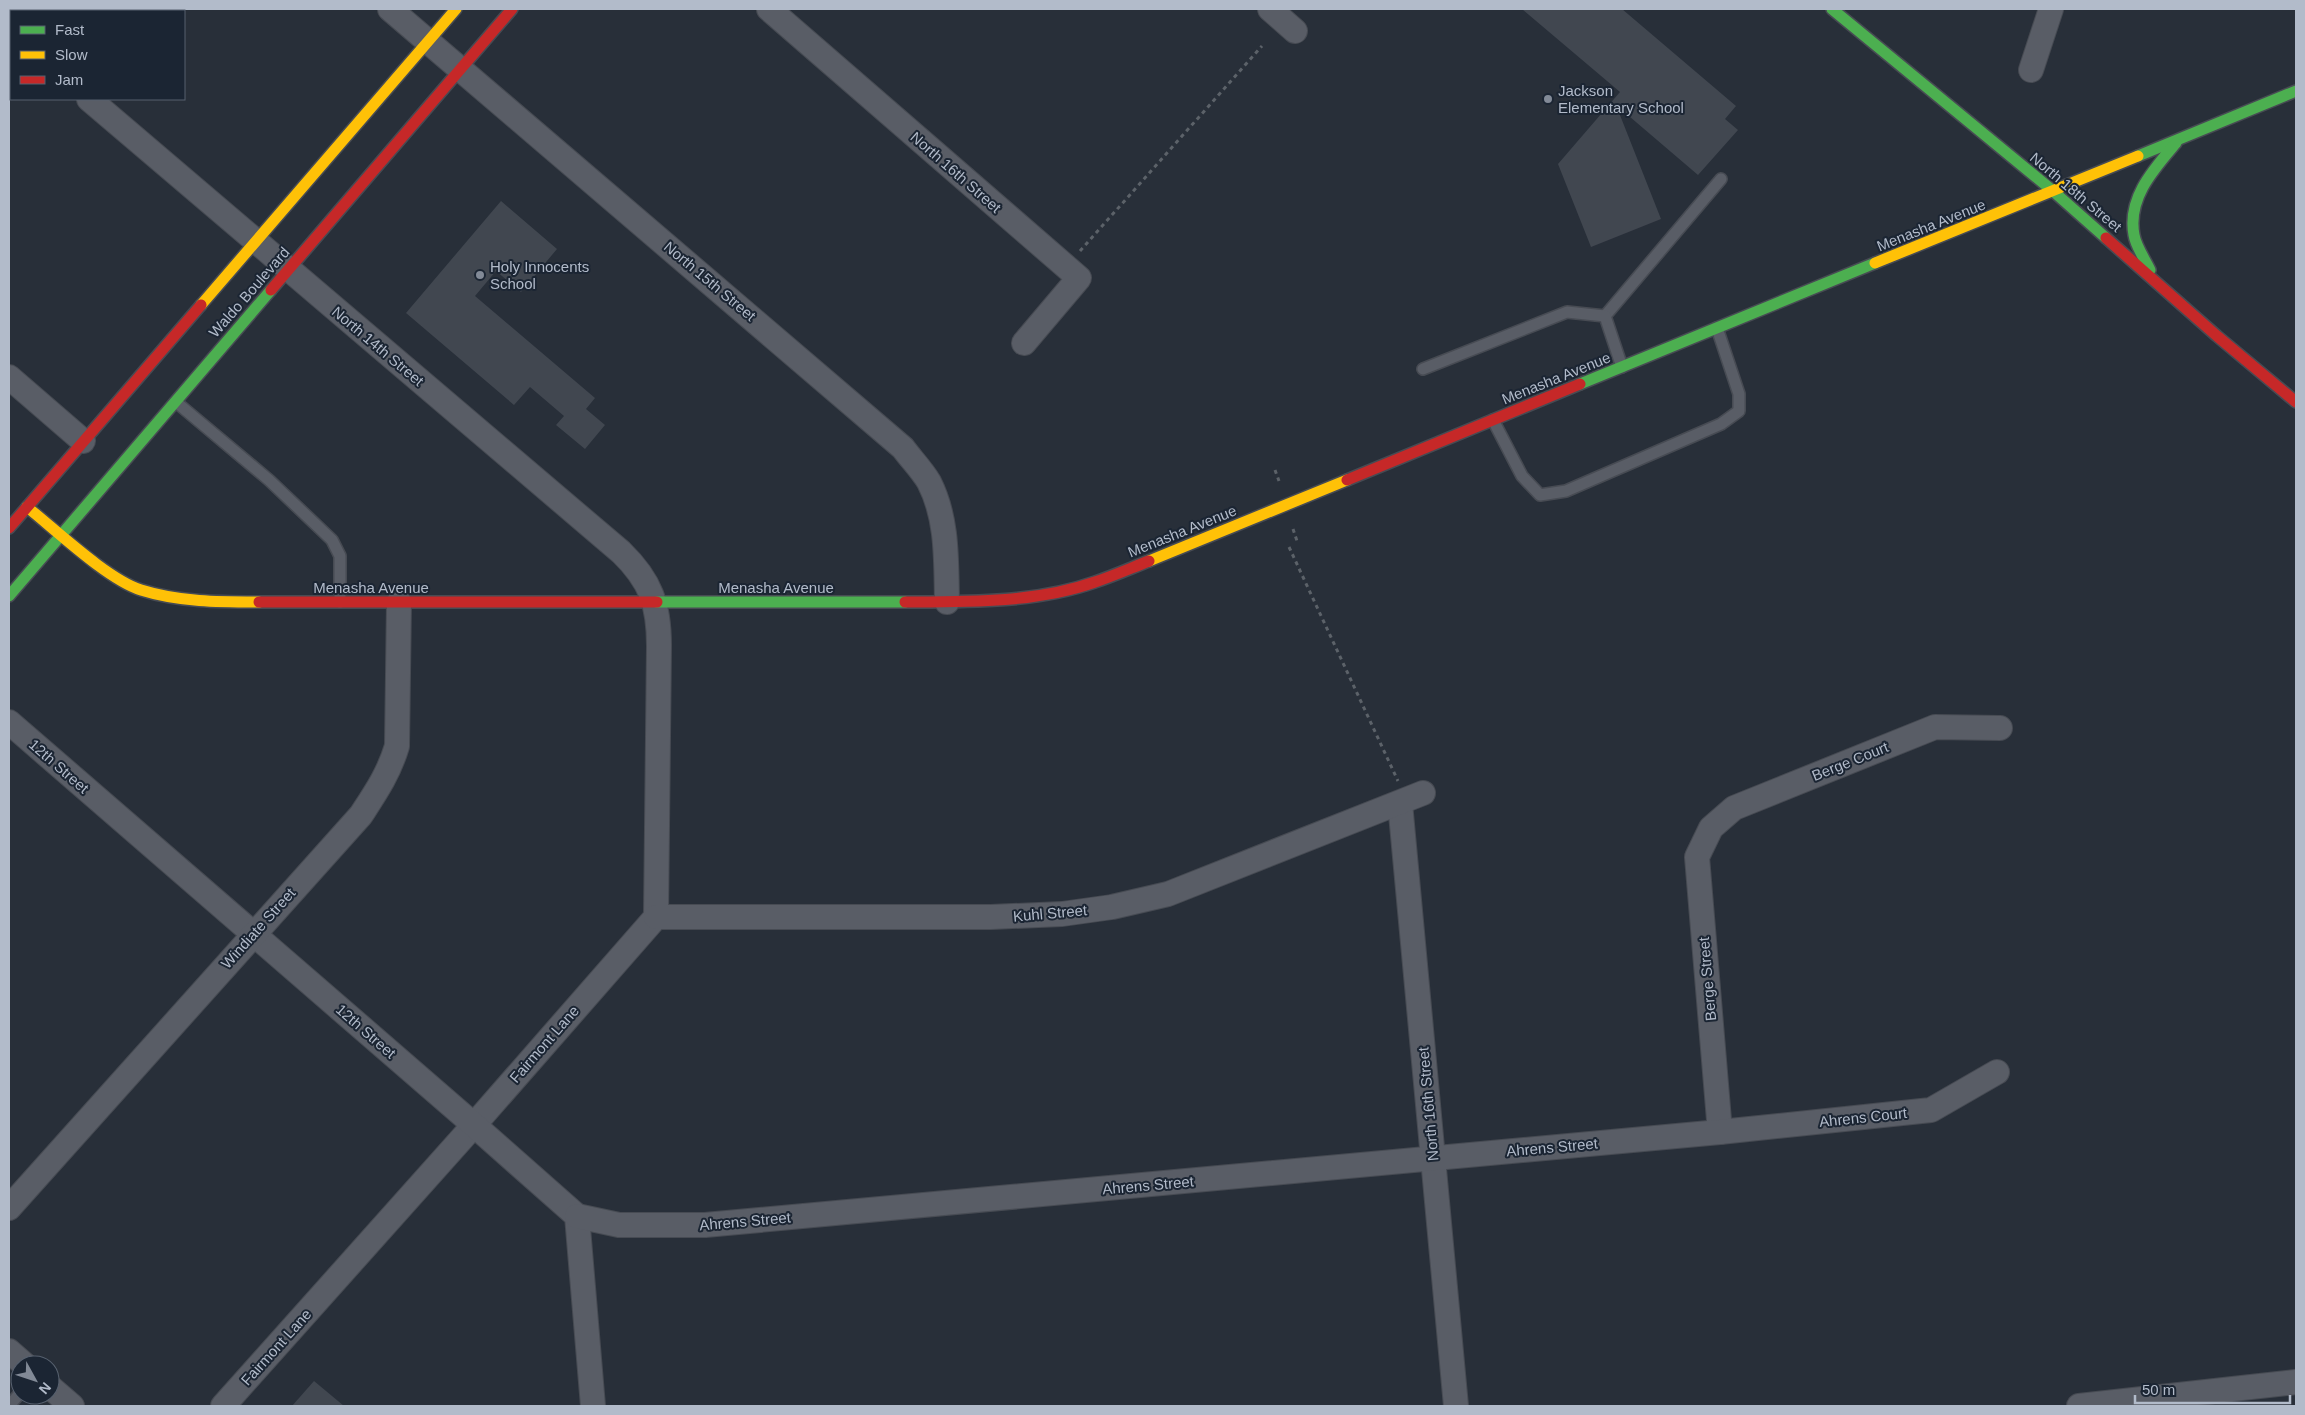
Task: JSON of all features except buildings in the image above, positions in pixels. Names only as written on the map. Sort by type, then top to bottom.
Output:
[{"type":"street","name":"North 15th Street","points":[[390,9],[903,448],[928,481],[941,512],[946,541],[947,602]]},
{"type":"street","name":"Waldo Boulevard","points":[[9,528],[456,9]]},
{"type":"street","name":"Waldo Boulevard","points":[[9,596],[512,9]]},
{"type":"street","name":"North 16th Street","points":[[769,9],[1079,278],[1024,343]]},
{"type":"street","points":[[1270,9],[1295,31]]},
{"type":"street","name":"North 18th Street","points":[[1832,9],[2053,191],[2296,402]]},
{"type":"street","points":[[2031,70],[2050,9]]},
{"type":"street","name":"Menasha Avenue","points":[[27,507],[60,535],[122,581],[140,590],[160,596],[211,602],[947,602],[1032,597],[1094,583],[2296,91]]},
{"type":"street","name":"North 14th Street","points":[[90,100],[621,552],[645,578],[654,602]]},
{"type":"street","points":[[2154,278],[2134,236],[2132,214],[2138,194],[2154,169],[2179,140]]},
{"type":"street","points":[[9,377],[83,441]]},
{"type":"street","name":"Windiate Street","points":[[9,1208],[361,815],[390,769],[397,746],[399,602]]},
{"type":"street","points":[[654,602],[659,646],[656,917]]},
{"type":"street","name":"12th Street","points":[[9,722],[577,1216]]},
{"type":"street","name":"Berge Court","points":[[1711,828],[1734,808],[1935,727],[2000,728]]},
{"type":"street","name":"North 16th Street","points":[[1399,792],[1456,1406]]},
{"type":"street","name":"Kuhl Street","points":[[656,917],[991,917],[1062,914],[1112,907],[1168,894],[1399,792],[1423,793]]},
{"type":"street","name":"Berge Street","points":[[1711,828],[1697,857],[1720,1132]]},
{"type":"street","name":"Fairmont Lane","points":[[223,1406],[474,1125],[656,917]]},
{"type":"street","name":"Ahrens Court","points":[[1720,1132],[1931,1110],[1997,1072]]},
{"type":"street","name":"Ahrens Street","points":[[577,1216],[619,1225],[705,1226],[1720,1132]]},
{"type":"street","points":[[577,1216],[593,1406]]},
{"type":"street","points":[[2079,1406],[2296,1382]]},
{"type":"street","points":[[60,1396],[72,1406]]},
{"type":"lane","points":[[1605,316],[1721,179]]},
{"type":"lane","points":[[1423,370],[1567,312],[1605,316]]},
{"type":"lane","points":[[1605,316],[1622,367]]},
{"type":"lane","points":[[1493,420],[1522,476],[1540,495],[1566,491],[1722,424],[1739,411],[1739,394],[1717,328]]},
{"type":"lane","points":[[175,401],[269,480],[332,540],[340,556],[340,602]]},
{"type":"path","points":[[1078,252],[1262,46]]},
{"type":"path","points":[[1275,470],[1280,484]]},
{"type":"path","points":[[1293,529],[1298,544]]},
{"type":"path","points":[[1289,547],[1399,792]]},
{"type":"traffic: fast","points":[[1832,9],[2053,191],[2106,238]]},
{"type":"traffic: fast","points":[[2138,156],[2296,91]]},
{"type":"traffic: fast","points":[[2150,270],[2134,235],[2133,221],[2135,209],[2138,196],[2144,185],[2176,143]]},
{"type":"traffic: fast","points":[[1580,384],[1875,263]]},
{"type":"traffic: fast","points":[[9,596],[271,290]]},
{"type":"traffic: fast","points":[[657,602],[905,602]]},
{"type":"traffic: slow","points":[[201,305],[456,9]]},
{"type":"traffic: slow","points":[[1875,263],[2138,156]]},
{"type":"traffic: slow","points":[[1149,561],[1347,480]]},
{"type":"traffic: slow","points":[[27,507],[113,576],[141,590],[184,599],[259,602]]},
{"type":"traffic: jam","points":[[271,290],[512,9]]},
{"type":"traffic: jam","points":[[2106,238],[2217,336],[2296,402]]},
{"type":"traffic: jam","points":[[9,528],[201,305]]},
{"type":"traffic: jam","points":[[1347,480],[1580,384]]},
{"type":"traffic: jam","points":[[905,602],[1001,600],[1049,594],[1095,582],[1149,561]]},
{"type":"traffic: jam","points":[[259,602],[657,602]]},
{"type":"place","name":"Jackson Elementary School","points":[[1548,99]]},
{"type":"place","name":"Holy Innocents School","points":[[480,275]]}]
